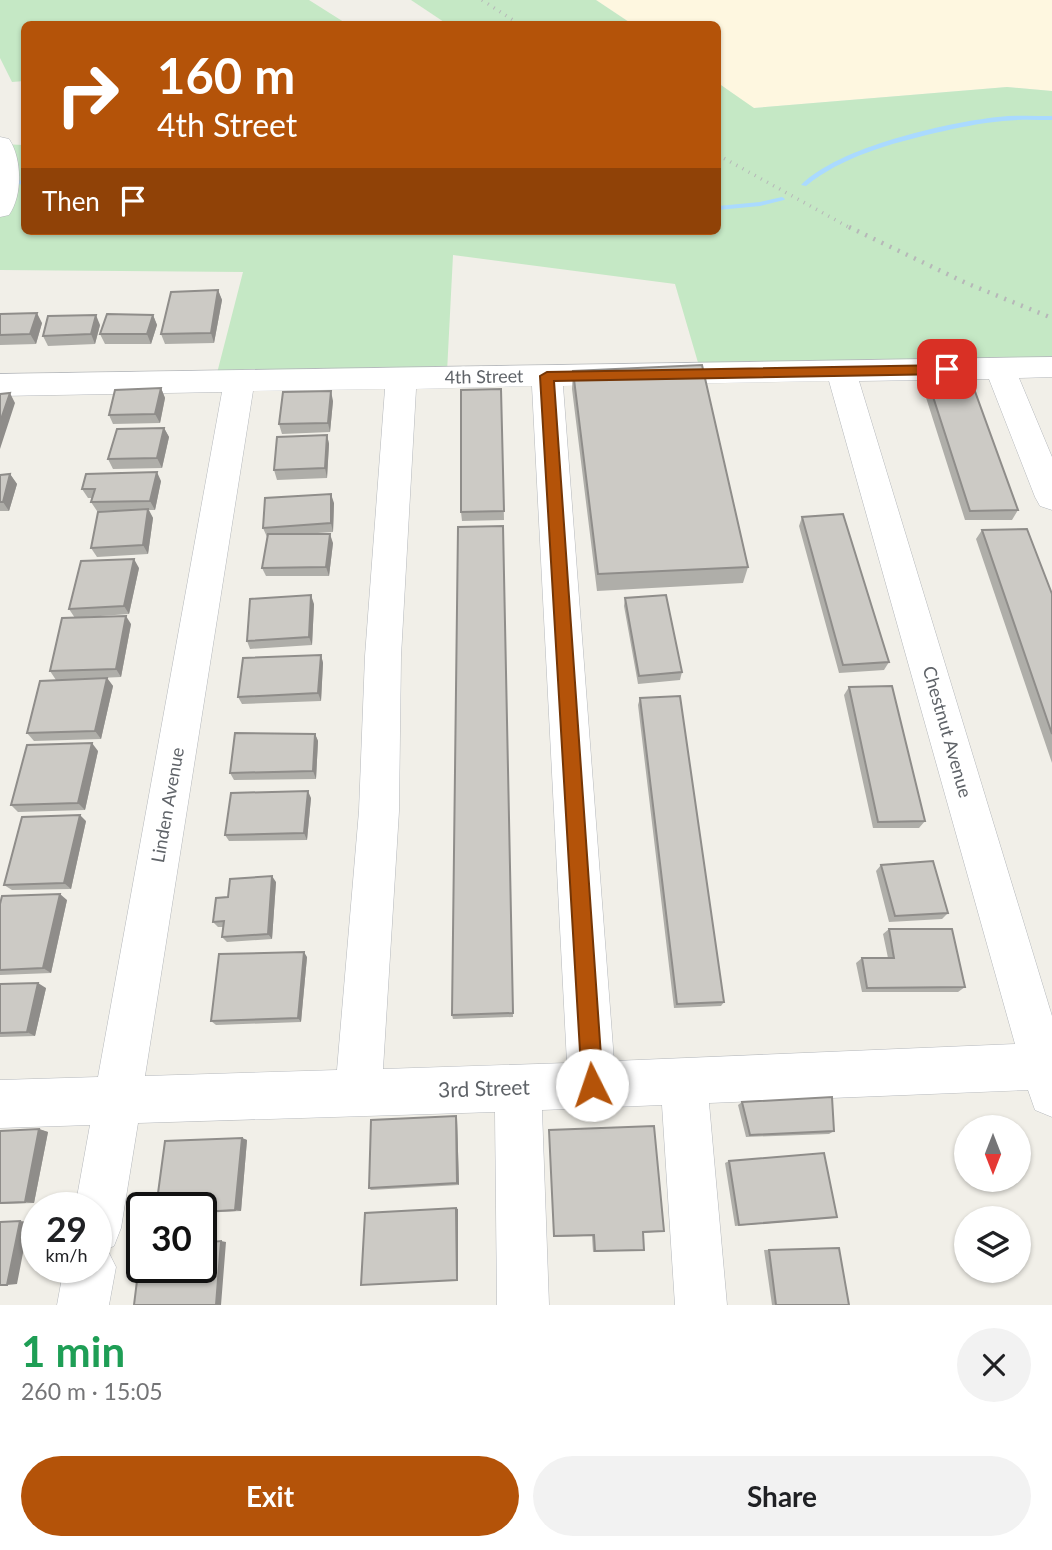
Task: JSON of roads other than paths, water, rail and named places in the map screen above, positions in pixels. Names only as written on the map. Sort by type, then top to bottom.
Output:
[{"type":"street","points":[[0,144],[7,162],[6,188],[0,209]]},
{"type":"street","name":"4th Street","points":[[0,385],[1052,367]]},
{"type":"street","points":[[1000,368],[1052,497]]},
{"type":"street","name":"Chestnut Avenue","points":[[841,371],[1049,1075]]},
{"type":"street","points":[[547,376],[592,1085]]},
{"type":"street","points":[[358,1094],[378,824],[383,656],[401,379]]},
{"type":"street","name":"Linden Avenue","points":[[102,1192],[239,382]]},
{"type":"street","name":"3rd Street","points":[[0,1104],[684,1081],[1049,1075]]},
{"type":"street","points":[[684,1081],[701,1305]]},
{"type":"street","points":[[517,1088],[523,1305]]},
{"type":"street","points":[[83,1305],[87,1283]]},
{"type":"waterway","points":[[804,185],[840,161],[892,142],[992,120],[1052,118]]},
{"type":"waterway","points":[[0,179],[21,182]]},
{"type":"waterway","points":[[721,208],[782,199]]},
{"type":"railway","points":[[482,0],[514,21]]},
{"type":"railway","points":[[721,157],[852,229]]},
{"type":"railway","points":[[849,227],[966,283],[1052,318]]}]
